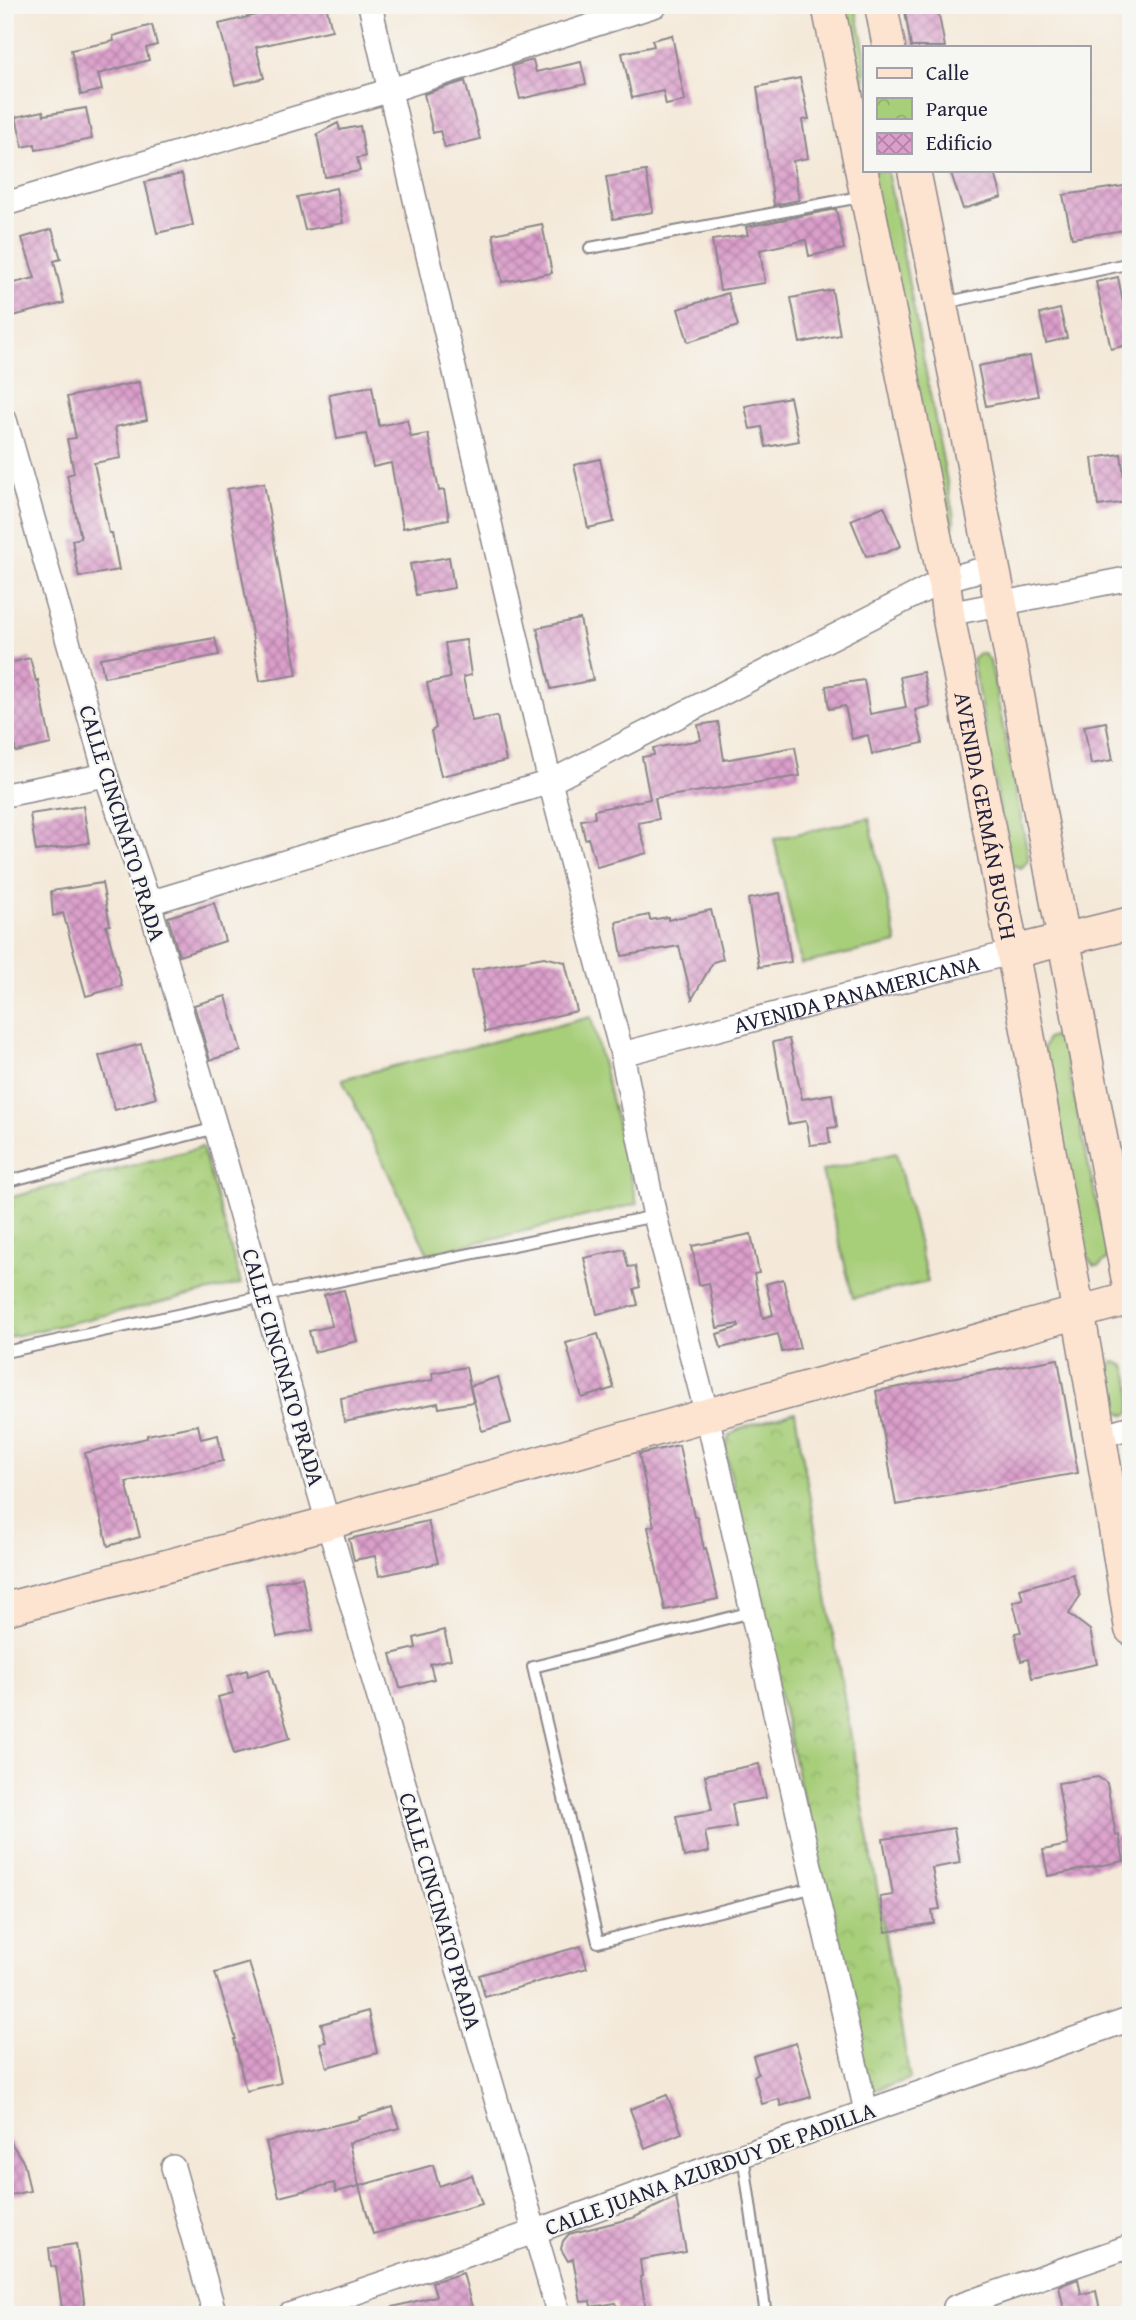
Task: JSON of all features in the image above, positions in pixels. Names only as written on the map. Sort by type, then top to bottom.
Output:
[{"type":"main road","name":"AVENIDA GERMÁN BUSCH","points":[[828,5],[944,580],[948,614],[1079,1311],[1131,1629]]},
{"type":"main road","points":[[881,5],[889,46]]},
{"type":"main road","points":[[5,1609],[328,1523],[1131,1298],[994,566],[914,172]]},
{"type":"main road","name":"AVENIDA PANAMERICANA","points":[[1013,952],[1131,923]]},
{"type":"street","points":[[370,5],[550,782],[622,1054],[655,1216],[707,1415],[866,2111]]},
{"type":"street","points":[[5,204],[391,90],[656,5]]},
{"type":"street","name":"CALLE CINCINATO PRADA","points":[[5,420],[107,775],[149,903],[216,1128],[559,2315]]},
{"type":"street","points":[[149,903],[550,782],[944,580],[994,566]]},
{"type":"street","points":[[948,614],[1131,578]]},
{"type":"street","points":[[5,795],[107,775]]},
{"type":"street","name":"AVENIDA PANAMERICANA","points":[[622,1054],[1013,952]]},
{"type":"street","points":[[1101,1436],[1131,1427]]},
{"type":"street","name":"CALLE JUANA AZURDUY DE PADILLA","points":[[289,2315],[534,2232],[866,2111],[1131,2019]]},
{"type":"street","points":[[173,2168],[215,2315]]},
{"type":"street","points":[[955,2307],[1131,2246]]},
{"type":"lane","points":[[590,248],[867,195]]},
{"type":"lane","points":[[942,304],[1131,263]]},
{"type":"lane","points":[[5,1182],[216,1128]]},
{"type":"lane","points":[[5,1352],[655,1216]]},
{"type":"lane","points":[[752,1612],[533,1667],[598,1942],[815,1886]]},
{"type":"lane","points":[[743,2155],[766,2315]]},
{"type":"green space","points":[[837,5],[855,5],[864,46],[863,148]]},
{"type":"green space","points":[[867,172],[887,172],[954,518],[954,525],[947,532]]},
{"type":"green space","points":[[979,653],[984,654],[990,661],[1028,854],[1028,861],[1021,868],[1010,864],[972,659]]},
{"type":"green space","points":[[869,818],[897,943],[801,964],[774,839]]},
{"type":"green space","points":[[591,1017],[637,1204],[428,1254],[342,1079]]},
{"type":"green space","points":[[1052,1037],[1061,1040],[1063,1045],[1107,1252],[1107,1259],[1099,1266],[1094,1266],[1086,1256],[1043,1049],[1047,1039]]},
{"type":"green space","points":[[202,1147],[241,1284],[5,1338],[5,1199]]},
{"type":"green space","points":[[896,1153],[928,1282],[853,1298],[822,1171]]},
{"type":"green space","points":[[1112,1363],[1125,1366],[1131,1385],[1131,1412],[1126,1415],[1116,1410],[1107,1373]]},
{"type":"green space","points":[[795,1412],[910,2079],[875,2090],[867,2085],[725,1449],[729,1436],[741,1428]]},
{"type":"building","points":[[280,5],[326,5],[332,30],[256,47],[264,78],[235,85],[219,24],[281,9]]},
{"type":"building","points":[[904,5],[937,5],[945,46],[911,46]]},
{"type":"building","points":[[152,25],[157,45],[146,48],[149,60],[98,74],[102,90],[81,95],[71,50],[114,41],[113,36]]},
{"type":"building","points":[[672,35],[685,101],[666,105],[663,91],[632,98],[622,53],[654,46],[652,40]]},
{"type":"building","points":[[533,60],[536,72],[581,62],[586,84],[520,99],[512,66]]},
{"type":"building","points":[[800,78],[809,119],[802,120],[808,158],[793,161],[799,200],[774,205],[757,87]]},
{"type":"building","points":[[465,81],[480,139],[445,148],[440,131],[433,133],[424,94]]},
{"type":"building","points":[[86,108],[92,139],[36,150],[35,144],[23,147],[16,117],[43,111],[44,115]]},
{"type":"building","points":[[338,123],[340,130],[360,126],[365,157],[357,158],[360,171],[325,177],[317,134]]},
{"type":"building","points":[[646,171],[653,212],[613,219],[606,177]]},
{"type":"building","points":[[951,172],[995,172],[1002,197],[963,209]]},
{"type":"building","points":[[182,174],[193,225],[157,233],[145,182]]},
{"type":"building","points":[[1131,185],[1131,229],[1072,238],[1063,195]]},
{"type":"building","points":[[336,188],[343,223],[305,230],[297,197]]},
{"type":"building","points":[[836,209],[844,249],[809,256],[806,240],[760,250],[765,283],[720,290],[712,240],[748,235],[746,227]]},
{"type":"building","points":[[542,224],[552,273],[502,282],[493,234]]},
{"type":"building","points":[[52,229],[61,259],[54,261],[64,303],[9,317],[5,302],[5,285],[35,278],[22,238]]},
{"type":"building","points":[[1118,277],[1131,344],[1111,349],[1096,282]]},
{"type":"building","points":[[832,290],[840,335],[800,343],[791,298]]},
{"type":"building","points":[[728,293],[738,326],[688,342],[678,309]]},
{"type":"building","points":[[1060,309],[1067,338],[1046,343],[1040,314]]},
{"type":"building","points":[[1030,356],[1038,396],[986,406],[978,366]]},
{"type":"building","points":[[139,382],[147,420],[115,427],[121,458],[94,463],[119,570],[79,577],[72,540],[81,538],[67,475],[74,473],[67,439],[76,438],[67,397]]},
{"type":"building","points":[[372,386],[379,426],[407,420],[411,437],[428,434],[439,491],[444,490],[449,519],[403,528],[391,463],[373,467],[366,434],[337,439],[329,394]]},
{"type":"building","points":[[790,397],[799,441],[766,447],[762,427],[750,429],[745,406]]},
{"type":"building","points":[[1121,454],[1127,502],[1098,506],[1092,458]]},
{"type":"building","points":[[600,459],[614,522],[588,528],[574,465]]},
{"type":"building","points":[[264,483],[297,675],[260,681],[227,489]]},
{"type":"building","points":[[884,506],[901,546],[885,553],[866,556],[851,520]]},
{"type":"building","points":[[449,557],[454,588],[416,595],[410,564]]},
{"type":"building","points":[[580,619],[593,680],[551,689],[537,628]]},
{"type":"building","points":[[215,638],[219,655],[104,677],[100,658]]},
{"type":"building","points":[[466,640],[471,675],[463,677],[472,721],[497,716],[506,761],[441,776],[431,731],[436,728],[427,683],[450,678],[445,643]]},
{"type":"building","points":[[30,658],[36,681],[38,680],[51,744],[16,752],[8,718],[5,719],[5,664]]},
{"type":"building","points":[[923,672],[930,706],[915,710],[923,743],[872,754],[868,735],[852,739],[845,706],[829,709],[826,686],[864,680],[870,714],[906,707],[900,677]]},
{"type":"building","points":[[718,722],[724,760],[795,747],[800,776],[655,798],[659,819],[638,823],[647,853],[597,867],[588,838],[585,839],[581,820],[595,818],[594,810],[650,799],[642,757],[654,755],[653,748],[701,740],[698,725]]},
{"type":"building","points":[[1106,722],[1113,760],[1091,764],[1084,726]]},
{"type":"building","points":[[83,806],[89,843],[36,851],[30,814]]},
{"type":"building","points":[[102,883],[110,925],[106,926],[122,986],[86,996],[63,913],[53,916],[51,891]]},
{"type":"building","points":[[780,893],[791,962],[759,967],[748,899]]},
{"type":"building","points":[[214,903],[225,941],[179,956],[168,917]]},
{"type":"building","points":[[711,910],[723,959],[713,962],[692,999],[679,946],[622,956],[616,922],[649,915],[650,920],[668,917],[668,920]]},
{"type":"building","points":[[544,957],[565,962],[577,1011],[485,1032],[472,970]]},
{"type":"building","points":[[226,996],[241,1051],[210,1060],[194,1005]]},
{"type":"building","points":[[789,1039],[802,1099],[832,1094],[837,1127],[828,1128],[830,1143],[810,1145],[806,1121],[788,1124],[773,1042]]},
{"type":"building","points":[[141,1044],[156,1098],[115,1110],[99,1056]]},
{"type":"building","points":[[751,1234],[759,1273],[754,1274],[763,1318],[773,1315],[766,1284],[783,1279],[800,1348],[782,1352],[778,1334],[721,1348],[717,1334],[739,1327],[738,1324],[717,1328],[709,1283],[699,1285],[692,1246]]},
{"type":"building","points":[[624,1249],[628,1267],[635,1266],[640,1287],[634,1289],[638,1305],[597,1314],[584,1258]]},
{"type":"building","points":[[344,1290],[357,1341],[314,1352],[309,1331],[332,1326],[324,1295]]},
{"type":"building","points":[[598,1334],[614,1388],[582,1398],[566,1343]]},
{"type":"building","points":[[1058,1359],[1078,1473],[896,1505],[876,1391]]},
{"type":"building","points":[[466,1367],[473,1402],[439,1408],[438,1403],[344,1422],[341,1398],[433,1380],[432,1373]]},
{"type":"building","points":[[498,1377],[511,1423],[482,1431],[470,1386]]},
{"type":"building","points":[[198,1425],[201,1439],[218,1435],[223,1461],[126,1482],[140,1537],[108,1546],[85,1453],[147,1438],[147,1435]]},
{"type":"building","points":[[679,1445],[694,1517],[697,1517],[718,1599],[665,1610],[648,1527],[654,1526],[639,1454]]},
{"type":"building","points":[[428,1521],[438,1563],[379,1576],[375,1556],[354,1560],[349,1539]]},
{"type":"building","points":[[1073,1574],[1080,1596],[1069,1614],[1090,1630],[1097,1664],[1032,1678],[1028,1659],[1021,1661],[1015,1633],[1021,1632],[1013,1602],[1023,1599],[1020,1589]]},
{"type":"building","points":[[302,1577],[313,1630],[277,1637],[266,1584]]},
{"type":"building","points":[[444,1630],[451,1659],[430,1664],[434,1679],[400,1688],[391,1654],[416,1648],[414,1638]]},
{"type":"building","points":[[269,1669],[290,1738],[234,1754],[218,1697],[233,1693],[228,1676],[247,1670],[248,1676]]},
{"type":"building","points":[[759,1764],[766,1798],[732,1804],[736,1827],[705,1832],[709,1852],[684,1857],[676,1816],[712,1810],[705,1775]]},
{"type":"building","points":[[1098,1777],[1107,1783],[1116,1836],[1119,1835],[1124,1861],[1048,1876],[1043,1850],[1068,1845],[1058,1783]]},
{"type":"building","points":[[954,1828],[960,1863],[932,1868],[940,1909],[932,1910],[934,1923],[886,1932],[880,1897],[893,1895],[883,1839]]},
{"type":"building","points":[[581,1946],[587,1968],[485,1997],[479,1975]]},
{"type":"building","points":[[249,1963],[269,2026],[281,2083],[246,2091],[236,2039],[215,1973]]},
{"type":"building","points":[[368,2011],[377,2053],[327,2067],[320,2043],[326,2042],[321,2024]]},
{"type":"building","points":[[796,2043],[811,2097],[781,2106],[779,2099],[762,2104],[754,2076],[758,2073],[753,2056]]},
{"type":"building","points":[[667,2095],[682,2133],[645,2148],[630,2109]]},
{"type":"building","points":[[393,2107],[399,2128],[349,2143],[359,2186],[336,2192],[334,2183],[279,2197],[266,2142],[360,2119],[359,2117]]},
{"type":"building","points":[[5,2133],[24,2163],[30,2191],[5,2196]]},
{"type":"building","points":[[433,2165],[439,2186],[472,2175],[482,2204],[373,2234],[359,2186]]},
{"type":"building","points":[[676,2197],[686,2252],[640,2260],[640,2277],[647,2315],[618,2315],[616,2303],[591,2307],[590,2301],[581,2302],[573,2259],[568,2261],[561,2249],[569,2234],[633,2218]]},
{"type":"building","points":[[76,2244],[86,2315],[63,2315],[56,2267],[51,2266],[49,2248]]},
{"type":"building","points":[[463,2273],[474,2315],[390,2315],[389,2308],[436,2296],[432,2282]]},
{"type":"building","points":[[1078,2279],[1081,2294],[1096,2291],[1101,2315],[1065,2315],[1059,2286]]}]
